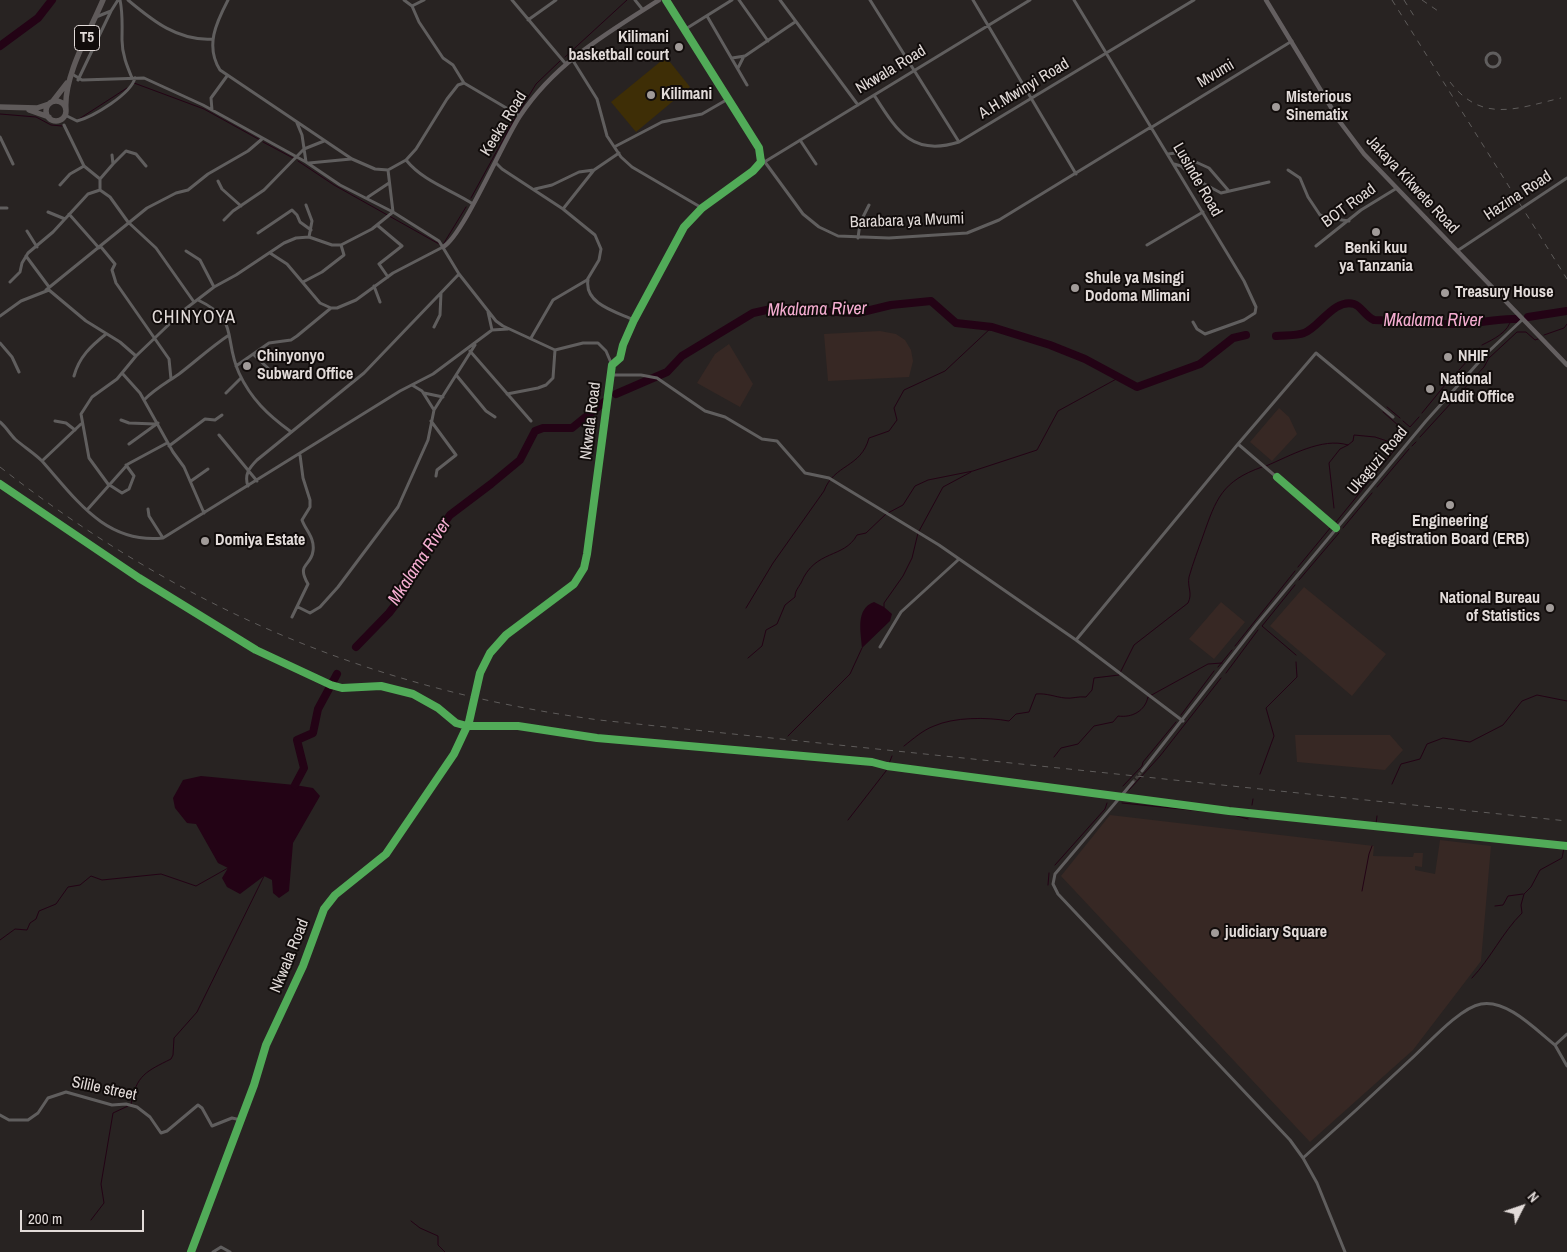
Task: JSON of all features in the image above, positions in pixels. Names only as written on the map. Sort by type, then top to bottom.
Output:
[{"type":"highway","name":"T5","points":[[65,112],[65,98],[71,76],[103,0]]},
{"type":"highway","name":"T5","points":[[51,103],[71,76]]},
{"type":"highway","points":[[49,118],[46,111],[51,103]]},
{"type":"highway","points":[[0,107],[22,108],[62,103],[65,112],[57,120],[22,108]]},
{"type":"street","points":[[78,80],[111,11],[119,0]]},
{"type":"street","points":[[65,112],[77,121],[95,114],[131,88],[134,78],[124,58],[119,0]]},
{"type":"street","points":[[128,0],[173,33],[197,39],[212,39]]},
{"type":"street","points":[[228,0],[212,39],[214,61],[227,76],[352,159],[375,169],[388,170],[406,160],[416,149],[458,85],[464,83]]},
{"type":"street","points":[[404,0],[412,6],[419,22],[443,58],[453,65],[464,83],[520,116]]},
{"type":"street","points":[[412,6],[424,0]]},
{"type":"street","points":[[512,0],[565,63]]},
{"type":"street","points":[[528,20],[556,0]]},
{"type":"street","points":[[634,0],[643,10]]},
{"type":"street","name":"Keeka Road","points":[[443,247],[451,240],[473,204],[520,116],[565,63],[590,43],[659,0]]},
{"type":"street","points":[[666,0],[759,148],[763,160]]},
{"type":"street","points":[[684,30],[732,0]]},
{"type":"street","points":[[739,0],[768,41]]},
{"type":"street","points":[[780,0],[858,105]]},
{"type":"street","points":[[870,0],[959,142]]},
{"type":"street","points":[[973,0],[1076,174]]},
{"type":"street","name":"Nkwala Road","points":[[476,692],[484,664],[495,645],[570,588],[584,568],[612,365],[620,358],[623,345],[634,320],[678,236],[689,221],[702,208],[752,171],[763,160],[800,140],[1030,0]]},
{"type":"street","name":"Lusinde Road","points":[[1074,0],[1244,281],[1256,307],[1255,313],[1244,320],[1205,334],[1197,330],[1192,322]]},
{"type":"street","name":"A.H.Mwinyi Road","points":[[874,95],[898,130],[914,143],[943,147],[959,142],[1032,100],[1194,0]]},
{"type":"street","name":"Jakaya Kikwete Road","points":[[1266,0],[1293,41],[1340,122],[1364,154],[1524,318],[1567,365]]},
{"type":"street","points":[[95,18],[111,11]]},
{"type":"street","points":[[707,16],[747,85]]},
{"type":"street","points":[[738,68],[740,61],[745,56],[795,22]]},
{"type":"street","name":"Mvumi","points":[[1151,127],[1293,41]]},
{"type":"street","points":[[1489,54],[1497,55],[1498,63],[1492,66],[1488,64],[1486,60],[1489,54]]},
{"type":"street","points":[[732,58],[745,56]]},
{"type":"street","points":[[571,58],[597,99],[608,136],[616,146],[619,154],[632,167],[702,208]]},
{"type":"street","points":[[71,76],[78,80],[144,78],[213,110],[262,139],[298,157],[340,185],[393,212],[435,238],[443,247],[459,274],[496,320],[555,350],[583,343],[598,343],[606,351],[612,365]]},
{"type":"street","points":[[213,110],[211,98],[227,76]]},
{"type":"street","points":[[616,146],[662,122],[702,114],[728,98]]},
{"type":"street","points":[[297,123],[302,135],[307,163]]},
{"type":"street","points":[[64,125],[84,166],[100,179]]},
{"type":"street","name":"Barabara ya Mvumi","points":[[763,160],[803,214],[814,223],[838,236],[858,238],[957,234],[980,229],[1076,174],[1151,127]]},
{"type":"street","points":[[0,137],[13,164]]},
{"type":"street","points":[[0,316],[21,301],[48,289],[128,222],[153,204],[176,193],[188,190],[208,174],[248,151],[262,139]]},
{"type":"street","points":[[800,140],[816,164]]},
{"type":"street","points":[[224,220],[264,190],[304,149],[325,141]]},
{"type":"street","points":[[100,190],[100,179],[126,151],[136,154],[146,166]]},
{"type":"street","points":[[1168,154],[1176,153],[1208,168],[1229,191]]},
{"type":"street","points":[[563,209],[594,170],[619,154]]},
{"type":"street","points":[[112,155],[113,164]]},
{"type":"street","points":[[307,163],[352,159]]},
{"type":"street","points":[[406,160],[417,172],[439,187],[458,194],[473,204]]},
{"type":"street","points":[[317,168],[324,161]]},
{"type":"street","points":[[495,161],[502,169],[563,209],[597,238],[601,254],[584,283],[553,300],[531,338]]},
{"type":"street","points":[[1174,164],[1181,166],[1192,176],[1218,192],[1268,182]]},
{"type":"street","points":[[60,184],[70,174],[84,166]]},
{"type":"street","points":[[388,170],[393,212]]},
{"type":"street","points":[[534,190],[552,185],[575,173],[594,170]]},
{"type":"street","points":[[1288,170],[1300,178],[1308,197],[1320,215],[1328,218],[1349,220]]},
{"type":"street","name":"Hazina Road","points":[[1457,251],[1567,178]]},
{"type":"street","points":[[218,181],[222,190],[241,206]]},
{"type":"street","points":[[367,198],[389,183]]},
{"type":"street","name":"BOT Road","points":[[1316,246],[1349,220],[1397,188]]},
{"type":"street","points":[[100,190],[113,200],[128,222],[156,248],[196,301],[220,313],[224,318],[229,335],[230,351],[241,378],[263,411],[290,431]]},
{"type":"street","points":[[10,282],[20,272],[26,256],[91,192],[100,190]]},
{"type":"street","points":[[306,205],[311,214],[309,237]]},
{"type":"street","points":[[858,238],[860,223],[869,205]]},
{"type":"street","points":[[0,208],[7,208]]},
{"type":"street","points":[[258,232],[292,210],[297,214],[300,222],[311,230]]},
{"type":"street","points":[[48,212],[64,219]]},
{"type":"street","points":[[126,465],[134,476],[129,489],[122,494],[108,484],[90,458],[81,414],[88,402],[122,373],[167,324],[214,287],[290,240],[309,237],[332,245],[341,245],[377,225],[393,212]]},
{"type":"street","points":[[1147,245],[1203,212]]},
{"type":"street","points":[[69,214],[115,264],[112,270],[116,283],[170,361],[171,379]]},
{"type":"street","points":[[377,225],[402,246],[379,264],[388,277]]},
{"type":"street","points":[[27,231],[37,247]]},
{"type":"street","points":[[303,282],[341,258],[344,251],[341,245]]},
{"type":"street","points":[[236,366],[269,343],[292,340],[331,308],[349,304],[388,277],[443,247]]},
{"type":"street","points":[[186,252],[200,260],[214,287]]},
{"type":"street","points":[[270,253],[287,264],[316,299],[331,308]]},
{"type":"street","points":[[26,256],[48,289],[55,293],[72,310],[120,342],[136,356]]},
{"type":"street","points":[[248,486],[246,479],[249,469],[290,431],[325,406],[364,373],[459,274]]},
{"type":"street","points":[[588,280],[588,290],[596,302],[634,320]]},
{"type":"street","points":[[374,286],[380,302]]},
{"type":"street","points":[[434,327],[440,315],[441,293]]},
{"type":"street","points":[[488,309],[492,330]]},
{"type":"street","name":"Ukaguzi Road","points":[[1142,771],[1183,721],[1256,624],[1336,528],[1463,379],[1524,318]]},
{"type":"street","points":[[0,422],[16,439],[42,461],[68,493],[110,528],[123,535],[163,538],[412,384],[438,371],[469,350],[492,330],[512,329]]},
{"type":"street","points":[[74,376],[77,366],[90,346],[106,334]]},
{"type":"street","points":[[144,400],[157,387],[171,379],[209,348],[229,335]]},
{"type":"street","points":[[0,343],[12,357],[19,372]]},
{"type":"street","points":[[298,608],[310,613],[320,607],[338,587],[392,515],[406,491],[426,445],[430,420],[434,410],[457,376],[469,350]]},
{"type":"street","points":[[469,350],[531,421]]},
{"type":"street","points":[[507,394],[546,384],[553,378],[555,350]]},
{"type":"street","points":[[1076,640],[1316,353],[1392,417]]},
{"type":"street","points":[[253,354],[272,372],[277,371]]},
{"type":"street","points":[[122,373],[144,400],[168,445],[191,481],[204,513]]},
{"type":"street","points":[[611,375],[650,376],[657,378],[705,411],[725,417],[762,439],[777,441],[805,473],[829,478],[938,545],[1076,640],[1183,721]]},
{"type":"street","points":[[457,376],[486,411],[495,417]]},
{"type":"street","points":[[226,393],[241,378]]},
{"type":"street","points":[[412,384],[423,393],[434,410]]},
{"type":"street","points":[[423,393],[443,396]]},
{"type":"street","points":[[87,510],[108,484],[126,465],[137,457],[168,445],[205,419],[216,420],[222,415]]},
{"type":"street","points":[[121,420],[128,423],[157,424]]},
{"type":"street","points":[[430,420],[456,455],[437,470],[436,476]]},
{"type":"street","points":[[55,422],[66,423],[74,430]]},
{"type":"street","points":[[42,461],[82,423]]},
{"type":"street","points":[[129,444],[157,424]]},
{"type":"street","points":[[219,434],[258,481]]},
{"type":"street","points":[[1238,444],[1336,528]]},
{"type":"street","points":[[292,617],[308,584],[302,575],[314,550],[311,535],[302,520],[310,508],[310,500],[302,478],[300,455]]},
{"type":"street","points":[[191,481],[208,469]]},
{"type":"street","points":[[0,484],[139,578],[264,654],[331,685],[342,688],[381,686],[413,694],[438,708],[456,723],[467,726],[518,726],[573,736],[872,762],[887,766],[1229,811],[1567,846]]},
{"type":"street","points":[[148,509],[163,538]]},
{"type":"street","points":[[880,647],[901,612],[958,560]]},
{"type":"street","points":[[473,706],[476,692]]},
{"type":"street","name":"Nkwala Road","points":[[191,1252],[241,1120],[266,1045],[300,973],[324,909],[335,895],[386,854],[454,754],[467,726],[473,706]]},
{"type":"street","points":[[1133,782],[1055,874],[1053,884],[1290,1140],[1303,1158],[1336,1224],[1345,1252]]},
{"type":"street","points":[[1303,1158],[1439,1034],[1465,1012],[1481,1004],[1496,1004],[1512,1010],[1555,1045],[1567,1066]]},
{"type":"street","points":[[1555,1045],[1567,1034]]},
{"type":"street","name":"Silile street","points":[[0,1115],[9,1120],[28,1120],[38,1114],[48,1098],[66,1092],[112,1105],[126,1104],[137,1107],[150,1117],[161,1133],[167,1131],[198,1106],[202,1108],[212,1126],[232,1118],[241,1120]]},
{"type":"street","points":[[213,1252],[221,1247],[230,1252]]},
{"type":"shaded area","name":"Kilimani","points":[[666,57],[690,87],[636,132],[611,102]]},
{"type":"shaded area","points":[[880,331],[896,334],[905,340],[911,350],[913,361],[909,377],[828,381],[824,334]]},
{"type":"shaded area","points":[[729,344],[753,384],[740,407],[697,383],[715,354]]},
{"type":"shaded area","points":[[1279,408],[1289,417],[1297,434],[1272,461],[1250,442]]},
{"type":"shaded area","points":[[1304,587],[1386,654],[1352,696],[1270,626]]},
{"type":"shaded area","points":[[874,602],[892,614],[890,621],[862,648],[860,622],[864,610]]},
{"type":"shaded area","points":[[1221,602],[1245,622],[1214,659],[1189,639]]},
{"type":"shaded area","points":[[1295,735],[1390,735],[1403,750],[1385,770],[1297,762]]},
{"type":"shaded area","points":[[201,776],[313,788],[320,796],[293,843],[289,891],[279,898],[273,893],[272,880],[264,876],[240,894],[227,887],[222,878],[228,868],[218,863],[196,824],[187,823],[175,808],[173,798],[183,780]]},
{"type":"shaded area","points":[[1110,815],[1374,846],[1373,856],[1413,857],[1414,853],[1423,853],[1422,867],[1415,866],[1415,870],[1435,874],[1440,840],[1491,846],[1481,961],[1413,1050],[1310,1142],[1061,876]]},
{"type":"waterway","points":[[0,46],[38,18],[52,0]]},
{"type":"waterway","points":[[565,57],[627,0]]},
{"type":"waterway","points":[[518,114],[536,84],[560,61]]},
{"type":"waterway","points":[[134,83],[204,109],[260,140]]},
{"type":"waterway","points":[[79,119],[127,88]]},
{"type":"waterway","points":[[0,114],[36,117],[51,125],[62,126]]},
{"type":"waterway","points":[[471,198],[515,118]]},
{"type":"waterway","points":[[263,142],[293,158]]},
{"type":"waterway","points":[[298,161],[334,185],[439,244]]},
{"type":"waterway","points":[[444,243],[466,207]]},
{"type":"waterway","name":"Mkalama River","points":[[616,394],[667,372],[682,356],[753,313],[771,309],[858,313],[891,305],[931,301],[956,323],[992,327],[1050,345],[1085,359],[1137,387],[1200,364],[1233,338],[1246,335]]},
{"type":"waterway","name":"Mkalama River","points":[[1276,336],[1304,333],[1315,326],[1333,309],[1347,303],[1356,305],[1374,320],[1452,324],[1516,319]]},
{"type":"waterway","name":"Mkalama River","points":[[1528,317],[1567,311]]},
{"type":"waterway","points":[[1482,345],[1496,338],[1504,331],[1510,324],[1511,319]]},
{"type":"waterway","points":[[1544,335],[1564,328],[1567,324]]},
{"type":"waterway","points":[[746,608],[773,563],[824,491],[828,482],[860,455],[869,438],[889,431],[897,420],[894,408],[904,390],[945,371],[992,327]]},
{"type":"waterway","points":[[1420,437],[1484,367],[1489,358],[1517,332],[1526,332],[1535,340],[1538,339]]},
{"type":"waterway","points":[[1459,370],[1479,348]]},
{"type":"waterway","points":[[1449,381],[1455,374]]},
{"type":"waterway","points":[[748,658],[762,646],[766,630],[777,624],[785,605],[795,597],[807,572],[821,559],[845,548],[857,535],[866,533],[886,514],[903,505],[915,486],[928,480],[973,471],[1037,450],[1058,411],[1120,377]]},
{"type":"waterway","points":[[1422,413],[1445,385]]},
{"type":"waterway","name":"Mkalama River","points":[[356,647],[389,613],[402,596],[428,545],[450,515],[520,460],[535,431],[543,428],[572,428],[604,402]]},
{"type":"waterway","points":[[1387,407],[1400,418]]},
{"type":"waterway","points":[[1383,412],[1407,433]]},
{"type":"waterway","points":[[1403,421],[1410,427],[1419,417]]},
{"type":"waterway","points":[[1266,466],[1317,445],[1338,443],[1348,445],[1353,441],[1354,435],[1375,437],[1396,444],[1407,434]]},
{"type":"waterway","points":[[1336,522],[1406,436]]},
{"type":"waterway","points":[[1412,446],[1416,442]]},
{"type":"waterway","points":[[1334,508],[1329,463],[1340,449],[1348,445]]},
{"type":"waterway","points":[[1377,487],[1409,449]]},
{"type":"waterway","points":[[904,746],[926,730],[942,723],[961,719],[981,718],[1009,721],[1016,714],[1029,712],[1036,694],[1061,698],[1086,697],[1092,690],[1094,678],[1119,675],[1134,645],[1188,603],[1190,596],[1189,577],[1212,512],[1222,493],[1238,478],[1262,467]]},
{"type":"waterway","points":[[884,607],[884,603],[903,576],[912,558],[918,533],[943,487],[971,472]]},
{"type":"waterway","points":[[1343,528],[1372,493]]},
{"type":"waterway","points":[[1298,567],[1331,527]]},
{"type":"waterway","points":[[1299,580],[1339,533]]},
{"type":"waterway","points":[[1235,646],[1295,571]]},
{"type":"waterway","points":[[1295,585],[1262,626],[1296,655]]},
{"type":"waterway","points":[[1226,673],[1258,630]]},
{"type":"waterway","points":[[788,736],[850,674],[862,648]]},
{"type":"waterway","points":[[1218,667],[1232,650]]},
{"type":"waterway","points":[[1260,774],[1274,736],[1266,708],[1297,677],[1296,662]]},
{"type":"waterway","points":[[1054,757],[1061,748],[1078,744],[1094,726],[1113,722],[1118,716],[1133,715],[1141,710],[1148,697],[1208,664],[1222,663]]},
{"type":"waterway","points":[[1181,715],[1214,671]]},
{"type":"waterway","name":"Mkalama River","points":[[295,785],[304,768],[297,740],[313,733],[318,709],[337,674]]},
{"type":"waterway","points":[[1129,790],[1160,756],[1221,678]]},
{"type":"waterway","points":[[1392,784],[1401,764],[1420,759],[1427,744],[1443,738],[1470,742],[1503,725],[1522,701],[1537,695],[1567,701]]},
{"type":"waterway","points":[[1123,786],[1142,766],[1143,762],[1176,722]]},
{"type":"waterway","points":[[848,820],[886,771],[892,756]]},
{"type":"waterway","points":[[1252,805],[1253,799]]},
{"type":"waterway","points":[[1055,865],[1105,809],[1107,803]]},
{"type":"waterway","points":[[1122,803],[1230,814],[1248,819]]},
{"type":"waterway","points":[[1376,824],[1377,816]]},
{"type":"waterway","points":[[1362,891],[1372,846]]},
{"type":"waterway","points":[[1472,978],[1522,913],[1521,905],[1524,894],[1531,887],[1540,870],[1562,858],[1564,848]]},
{"type":"waterway","points":[[0,940],[15,929],[27,930],[30,923],[36,919],[39,911],[56,904],[68,887],[80,885],[91,876],[102,880],[161,874],[196,886],[228,868]]},
{"type":"waterway","points":[[1048,885],[1049,873]]},
{"type":"waterway","points":[[131,1104],[136,1086],[144,1075],[171,1059],[174,1038],[197,1012],[264,876]]},
{"type":"waterway","points":[[1495,906],[1503,905],[1508,896],[1523,894]]},
{"type":"waterway","points":[[91,1220],[104,1203],[101,1184],[113,1113],[128,1106]]},
{"type":"waterway","points":[[411,1221],[420,1228],[438,1236],[438,1245],[445,1252]]},
{"type":"tunnel","points":[[1133,782],[1142,771]]},
{"type":"railway","points":[[1392,0],[1567,279]]},
{"type":"railway","points":[[1404,0],[1414,16]]},
{"type":"railway","points":[[1422,0],[1441,13]]},
{"type":"railway","points":[[1450,82],[1462,95],[1475,104],[1501,110],[1530,106],[1561,98]]},
{"type":"railway","points":[[0,467],[69,517],[138,562],[209,601],[282,635],[357,664],[434,687],[515,706],[599,720],[1567,821]]},
{"type":"cycle path","points":[[191,1252],[254,1085],[266,1045],[303,966],[324,909],[335,895],[386,854],[454,754],[469,722],[480,673],[490,653],[506,635],[574,584],[584,568],[612,365],[620,358],[623,345],[634,320],[684,227],[702,208],[753,171],[761,162],[759,148],[666,0]]},
{"type":"cycle path","points":[[1277,477],[1336,528]]},
{"type":"cycle path","points":[[0,484],[139,578],[256,650],[331,685],[342,688],[381,686],[413,694],[438,708],[456,723],[467,726],[518,726],[597,738],[872,762],[887,766],[1229,811],[1567,846]]},
{"type":"place","name":"Kilimani basketball court","points":[[679,47]]},
{"type":"place","name":"Kilimani","points":[[651,95]]},
{"type":"place","name":"Misterious Sinematix","points":[[1276,107]]},
{"type":"place","name":"Benki kuu ya Tanzania","points":[[1376,232]]},
{"type":"place","name":"Shule ya Msingi Dodoma Mlimani","points":[[1075,288]]},
{"type":"place","name":"Treasury House","points":[[1445,293]]},
{"type":"place","name":"NHIF","points":[[1448,357]]},
{"type":"place","name":"Chinyonyo Subward Office","points":[[247,366]]},
{"type":"place","name":"National Audit Office","points":[[1430,389]]},
{"type":"place","name":"Engineering Registration Board (ERB)","points":[[1450,505]]},
{"type":"place","name":"Domiya Estate","points":[[205,541]]},
{"type":"place","name":"National Bureau of Statistics","points":[[1550,608]]},
{"type":"place","name":"judiciary Square","points":[[1215,933]]},
{"type":"district","name":"CHINYOYA","points":[[194,318]]}]
